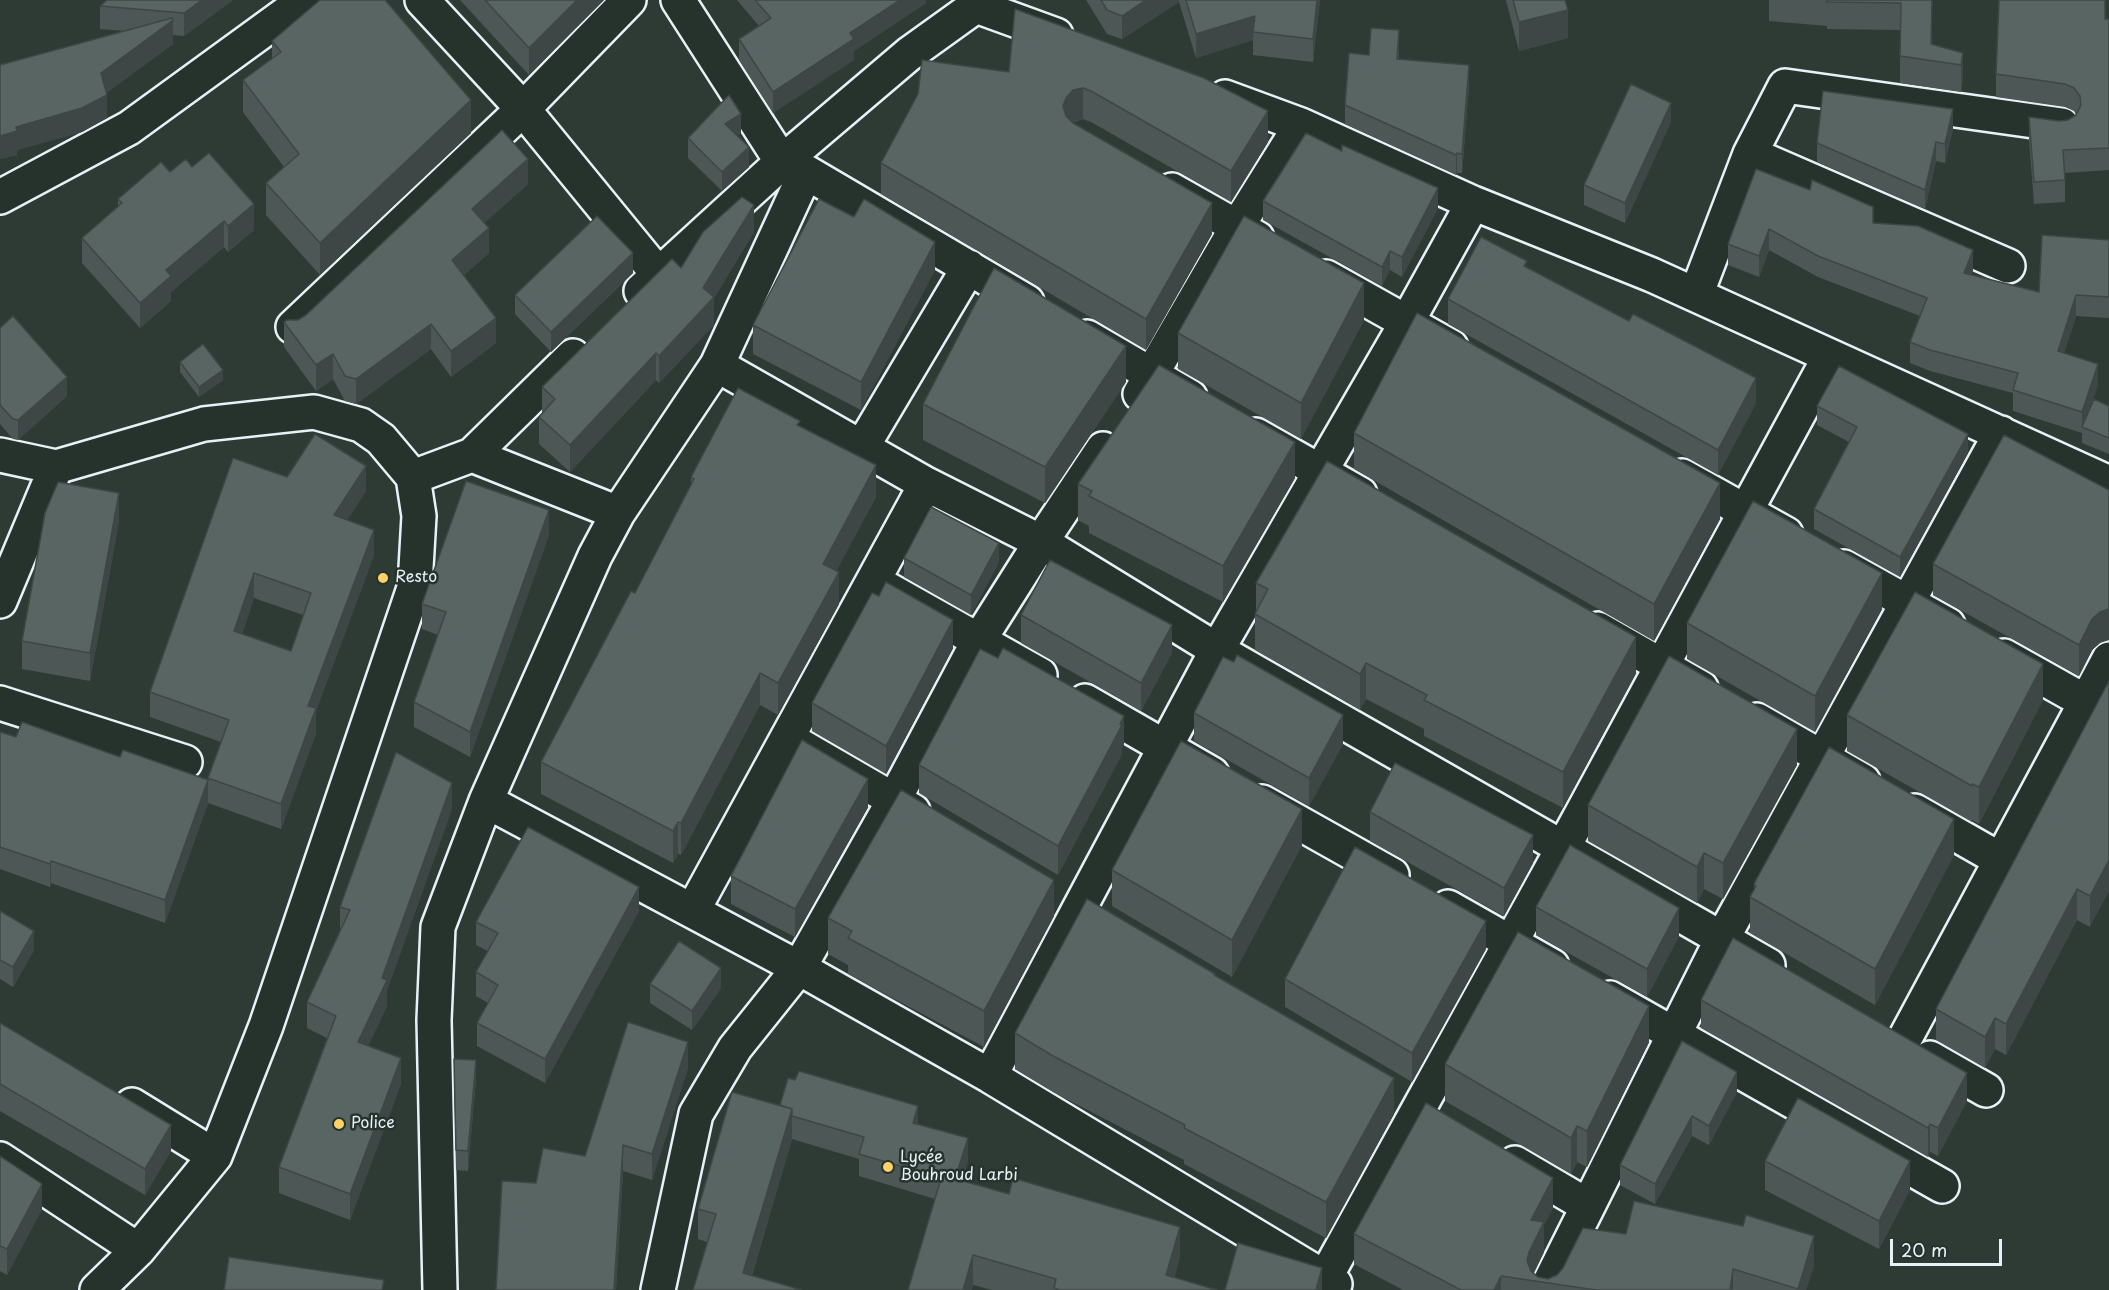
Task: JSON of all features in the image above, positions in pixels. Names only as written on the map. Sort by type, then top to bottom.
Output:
[{"type":"street","points":[[0,198],[129,128],[305,0]]},
{"type":"street","points":[[422,0],[523,109],[658,274]]},
{"type":"street","points":[[293,327],[523,109],[629,0]]},
{"type":"street","points":[[678,0],[794,167],[1381,506]]},
{"type":"street","points":[[616,315],[658,274],[794,167],[909,54],[980,3],[1088,47]]},
{"type":"street","points":[[1696,295],[1750,154],[1785,86],[2062,125]]},
{"type":"street","points":[[1200,88],[1301,125],[1473,203],[1652,274],[2109,483]]},
{"type":"street","points":[[658,1290],[696,1114],[735,1048],[799,968],[894,800],[979,640],[1041,542],[1153,376],[1237,227],[1301,125]]},
{"type":"street","points":[[1750,154],[2008,266]]},
{"type":"street","points":[[440,1290],[434,1020],[438,927],[486,801],[595,556],[618,513],[717,365],[794,167]]},
{"type":"street","points":[[1144,174],[1476,361]]},
{"type":"street","points":[[990,1076],[1069,903],[1165,747],[1217,650],[1407,322],[1473,203]]},
{"type":"street","points":[[861,447],[969,267]]},
{"type":"street","points":[[412,477],[472,455],[590,340]]},
{"type":"street","points":[[486,801],[693,910],[990,1076],[1335,1284],[1409,1101],[1510,942],[1830,356]]},
{"type":"street","points":[[717,365],[926,484],[1041,542],[1217,650],[1792,980]]},
{"type":"street","points":[[0,455],[56,467],[204,424],[314,412],[361,425],[381,439],[412,477],[418,516],[415,585],[266,1026],[215,1156],[138,1250],[97,1290]]},
{"type":"street","points":[[1546,1290],[1722,939],[2001,434]]},
{"type":"street","points":[[472,455],[618,513]]},
{"type":"street","points":[[1655,461],[2086,702]]},
{"type":"street","points":[[0,601],[56,467]]},
{"type":"street","points":[[693,910],[926,484]]},
{"type":"street","points":[[873,581],[1942,1186]]},
{"type":"street","points":[[1572,615],[2001,860]]},
{"type":"street","points":[[1903,1042],[2109,659]]},
{"type":"street","points":[[0,703],[185,762]]},
{"type":"street","points":[[787,738],[935,824]]},
{"type":"street","points":[[1069,903],[1108,926]]},
{"type":"street","points":[[1873,1025],[1986,1090]]},
{"type":"street","points":[[102,1088],[215,1156]]},
{"type":"street","points":[[1409,1101],[1449,1124]]},
{"type":"street","points":[[1489,1148],[1588,1206]]},
{"type":"street","points":[[0,1159],[138,1250]]},
{"type":"building","points":[[107,0],[202,0],[184,13],[100,6]]},
{"type":"building","points":[[320,0],[385,0],[471,100],[320,243],[266,183],[299,154],[243,80],[281,52],[272,41]]},
{"type":"building","points":[[485,0],[577,0],[529,48]]},
{"type":"building","points":[[755,0],[900,0],[850,33],[854,39],[773,92],[739,39],[771,18]]},
{"type":"building","points":[[1101,0],[1146,0],[1122,16],[1107,10]]},
{"type":"building","points":[[1186,0],[1317,0],[1313,39],[1253,32],[1255,16],[1196,34]]},
{"type":"building","points":[[1513,0],[1565,0],[1568,10],[1519,22]]},
{"type":"building","points":[[1827,0],[1932,0],[1931,44],[1963,53],[1961,65],[1900,56],[1901,3],[1827,2]]},
{"type":"building","points":[[1999,0],[2105,0],[2105,19],[2109,19],[2109,148],[2063,150],[2065,180],[2034,182],[2029,117],[2068,120],[2076,115],[2081,105],[2080,96],[2074,88],[2065,84],[1996,74]]},
{"type":"building","points":[[1015,9],[1204,78],[1268,111],[1231,171],[1091,91],[1083,88],[1073,90],[1066,98],[1063,106],[1066,116],[1073,123],[1212,203],[1146,319],[881,163],[918,94],[922,60],[1009,72]]},
{"type":"building","points":[[172,18],[173,20],[101,73],[107,95],[82,108],[16,127],[17,131],[0,136],[0,65]]},
{"type":"building","points":[[1371,28],[1399,30],[1397,59],[1469,65],[1462,154],[1457,153],[1456,155],[1345,105],[1349,53],[1369,55]]},
{"type":"building","points":[[1631,84],[1671,103],[1625,203],[1584,185]]},
{"type":"building","points":[[1823,91],[1953,109],[1945,144],[1936,142],[1925,190],[1817,143]]},
{"type":"building","points":[[729,95],[741,114],[725,124],[749,147],[722,172],[688,138]]},
{"type":"building","points":[[502,130],[528,159],[472,209],[489,228],[452,260],[496,318],[451,351],[431,324],[356,379],[345,376],[333,354],[316,365],[284,322],[298,320],[306,315]]},
{"type":"building","points":[[1306,133],[1342,151],[1342,145],[1438,188],[1402,257],[1390,251],[1382,267],[1263,201]]},
{"type":"building","points":[[209,153],[254,204],[228,226],[224,221],[166,270],[171,276],[140,303],[82,238],[122,203],[118,199],[161,162],[170,172],[186,159],[192,167]]},
{"type":"building","points":[[1756,169],[1810,190],[1812,180],[1873,207],[1873,223],[1918,226],[1973,250],[1964,273],[2039,292],[2042,235],[2109,240],[2109,297],[2076,295],[2058,351],[2098,364],[2082,412],[2013,390],[2018,373],[1930,350],[1910,342],[1927,298],[1818,256],[1769,229],[1759,256],[1728,244]]},
{"type":"building","points":[[742,197],[754,205],[703,288],[714,297],[659,356],[656,353],[570,445],[539,417],[555,399],[542,387],[672,259],[681,268],[703,232]]},
{"type":"building","points":[[819,199],[854,217],[864,199],[935,242],[861,382],[753,325]]},
{"type":"building","points":[[597,216],[633,253],[551,332],[515,295]]},
{"type":"building","points":[[1244,216],[1364,283],[1301,403],[1178,333]]},
{"type":"building","points":[[1481,237],[1527,261],[1524,266],[1629,321],[1633,314],[1756,378],[1718,450],[1448,299]]},
{"type":"building","points":[[994,268],[1126,346],[1045,467],[923,404]]},
{"type":"building","points":[[1417,313],[1720,483],[1654,604],[1354,433]]},
{"type":"building","points":[[13,316],[67,377],[18,420],[13,419],[0,405],[0,328]]},
{"type":"building","points":[[203,344],[223,370],[199,387],[180,362]]},
{"type":"building","points":[[1159,365],[1295,442],[1223,566],[1089,496],[1092,491],[1078,484]]},
{"type":"building","points":[[1839,366],[1968,434],[1900,557],[1814,509],[1857,427],[1817,406]]},
{"type":"building","points":[[738,388],[800,421],[797,425],[876,465],[823,564],[839,572],[778,683],[760,673],[681,823],[678,822],[673,831],[541,762],[631,591],[635,593],[694,479],[691,477]]},
{"type":"building","points":[[2094,399],[2109,406],[2109,438],[2082,427]]},
{"type":"building","points":[[315,434],[366,466],[334,515],[374,530],[308,706],[316,708],[281,804],[208,778],[229,720],[150,692],[233,458],[287,477]],"holes":[[[254,573],[311,593],[291,651],[234,631]]]},
{"type":"building","points":[[2004,435],[2109,490],[2109,609],[2100,612],[2092,619],[2079,645],[1933,564]]},
{"type":"building","points":[[1327,461],[1636,637],[1563,772],[1424,700],[1427,695],[1366,663],[1360,674],[1255,614],[1268,589],[1256,583]]},
{"type":"building","points":[[466,481],[549,510],[470,732],[414,702],[446,612],[422,604]]},
{"type":"building","points":[[58,482],[119,493],[90,653],[22,641],[45,513]]},
{"type":"building","points":[[1753,501],[1882,573],[1815,696],[1687,623]]},
{"type":"building","points":[[931,507],[999,543],[971,595],[904,558]]},
{"type":"building","points":[[1050,560],[1172,625],[1141,683],[1021,615]]},
{"type":"building","points":[[886,582],[953,620],[886,746],[812,703],[872,593],[879,596]]},
{"type":"building","points":[[1915,592],[2043,664],[1979,787],[1972,784],[1972,786],[1847,715]]},
{"type":"building","points":[[1003,648],[1124,716],[1120,724],[1122,725],[1058,846],[919,765],[980,649],[998,658]]},
{"type":"building","points":[[1237,655],[1343,715],[1309,778],[1194,713],[1223,657],[1234,662]]},
{"type":"building","points":[[1669,656],[1797,729],[1723,863],[1704,853],[1697,867],[1588,805]]},
{"type":"building","points":[[2109,681],[2109,860],[2090,896],[2077,889],[2006,1024],[1995,1018],[1985,1037],[1936,1009]]},
{"type":"building","points":[[22,722],[120,757],[123,750],[208,780],[165,900],[51,861],[50,864],[0,847],[0,732],[16,737]]},
{"type":"building","points":[[802,740],[868,779],[795,909],[731,876]]},
{"type":"building","points":[[1181,741],[1302,809],[1232,940],[1112,870]]},
{"type":"building","points":[[1829,747],[1954,819],[1875,969],[1750,897],[1756,886],[1754,885],[1756,880]]},
{"type":"building","points":[[396,752],[452,783],[382,978],[387,980],[358,1042],[401,1058],[350,1194],[279,1167],[336,1016],[307,1002],[350,910],[340,907]]},
{"type":"building","points":[[1395,763],[1533,835],[1504,888],[1370,812]]},
{"type":"building","points":[[901,790],[1054,880],[984,1011],[848,938],[852,931],[828,918]]},
{"type":"building","points":[[528,827],[639,887],[545,1059],[477,1023],[498,985],[476,972],[498,933],[476,922]]},
{"type":"building","points":[[1570,845],[1679,908],[1647,969],[1536,907]]},
{"type":"building","points":[[1355,847],[1486,921],[1412,1053],[1285,979]]},
{"type":"building","points":[[1087,899],[1394,1078],[1326,1202],[1184,1128],[1185,1125],[1053,1056],[1015,1033]]},
{"type":"building","points":[[0,911],[34,931],[13,967],[0,960]]},
{"type":"building","points":[[1518,932],[1649,1006],[1587,1131],[1577,1126],[1571,1138],[1445,1064]]},
{"type":"building","points":[[1733,938],[1967,1073],[1938,1128],[1930,1124],[1928,1128],[1701,1000]]},
{"type":"building","points":[[679,941],[721,968],[692,1011],[650,984]]},
{"type":"building","points":[[628,1022],[688,1042],[652,1154],[623,1145],[614,1290],[496,1290],[502,1181],[536,1183],[543,1148],[585,1156]]},
{"type":"building","points":[[0,1023],[171,1125],[145,1169],[0,1084]]},
{"type":"building","points":[[1682,1041],[1737,1072],[1709,1126],[1692,1116],[1655,1184],[1620,1165]]},
{"type":"building","points":[[454,1059],[476,1060],[468,1151],[456,1150]]},
{"type":"building","points":[[799,1071],[918,1106],[913,1123],[968,1138],[955,1179],[942,1175],[941,1178],[859,1154],[864,1137],[792,1116],[792,1109],[780,1105],[788,1078],[795,1080]]},
{"type":"building","points":[[732,1092],[792,1109],[743,1273],[802,1290],[693,1290],[716,1214],[698,1209]]},
{"type":"building","points":[[1798,1098],[1910,1161],[1879,1221],[1765,1161]]},
{"type":"building","points":[[1426,1103],[1553,1178],[1531,1220],[1544,1222],[1527,1261],[1531,1271],[1538,1277],[1548,1279],[1557,1275],[1563,1268],[1583,1228],[1626,1234],[1634,1201],[1743,1226],[1746,1215],[1814,1236],[1798,1289],[1733,1269],[1730,1290],[1596,1290],[1501,1276],[1494,1290],[1461,1290],[1354,1234]]},
{"type":"building","points":[[0,1156],[42,1184],[7,1249],[0,1246]]},
{"type":"building","points":[[942,1175],[1009,1194],[1013,1178],[1180,1227],[1166,1275],[1217,1290],[1060,1290],[1054,1288],[1056,1279],[973,1255],[963,1290],[908,1290]]},
{"type":"building","points":[[1238,1243],[1322,1268],[1316,1290],[1225,1290]]},
{"type":"building","points":[[229,1257],[384,1280],[382,1290],[224,1290]]},
{"type":"place","name":"Resto","points":[[383,578]]},
{"type":"place","name":"Police","points":[[339,1124]]},
{"type":"place","name":"Lycée Bouhroud Larbi","points":[[888,1167]]}]
